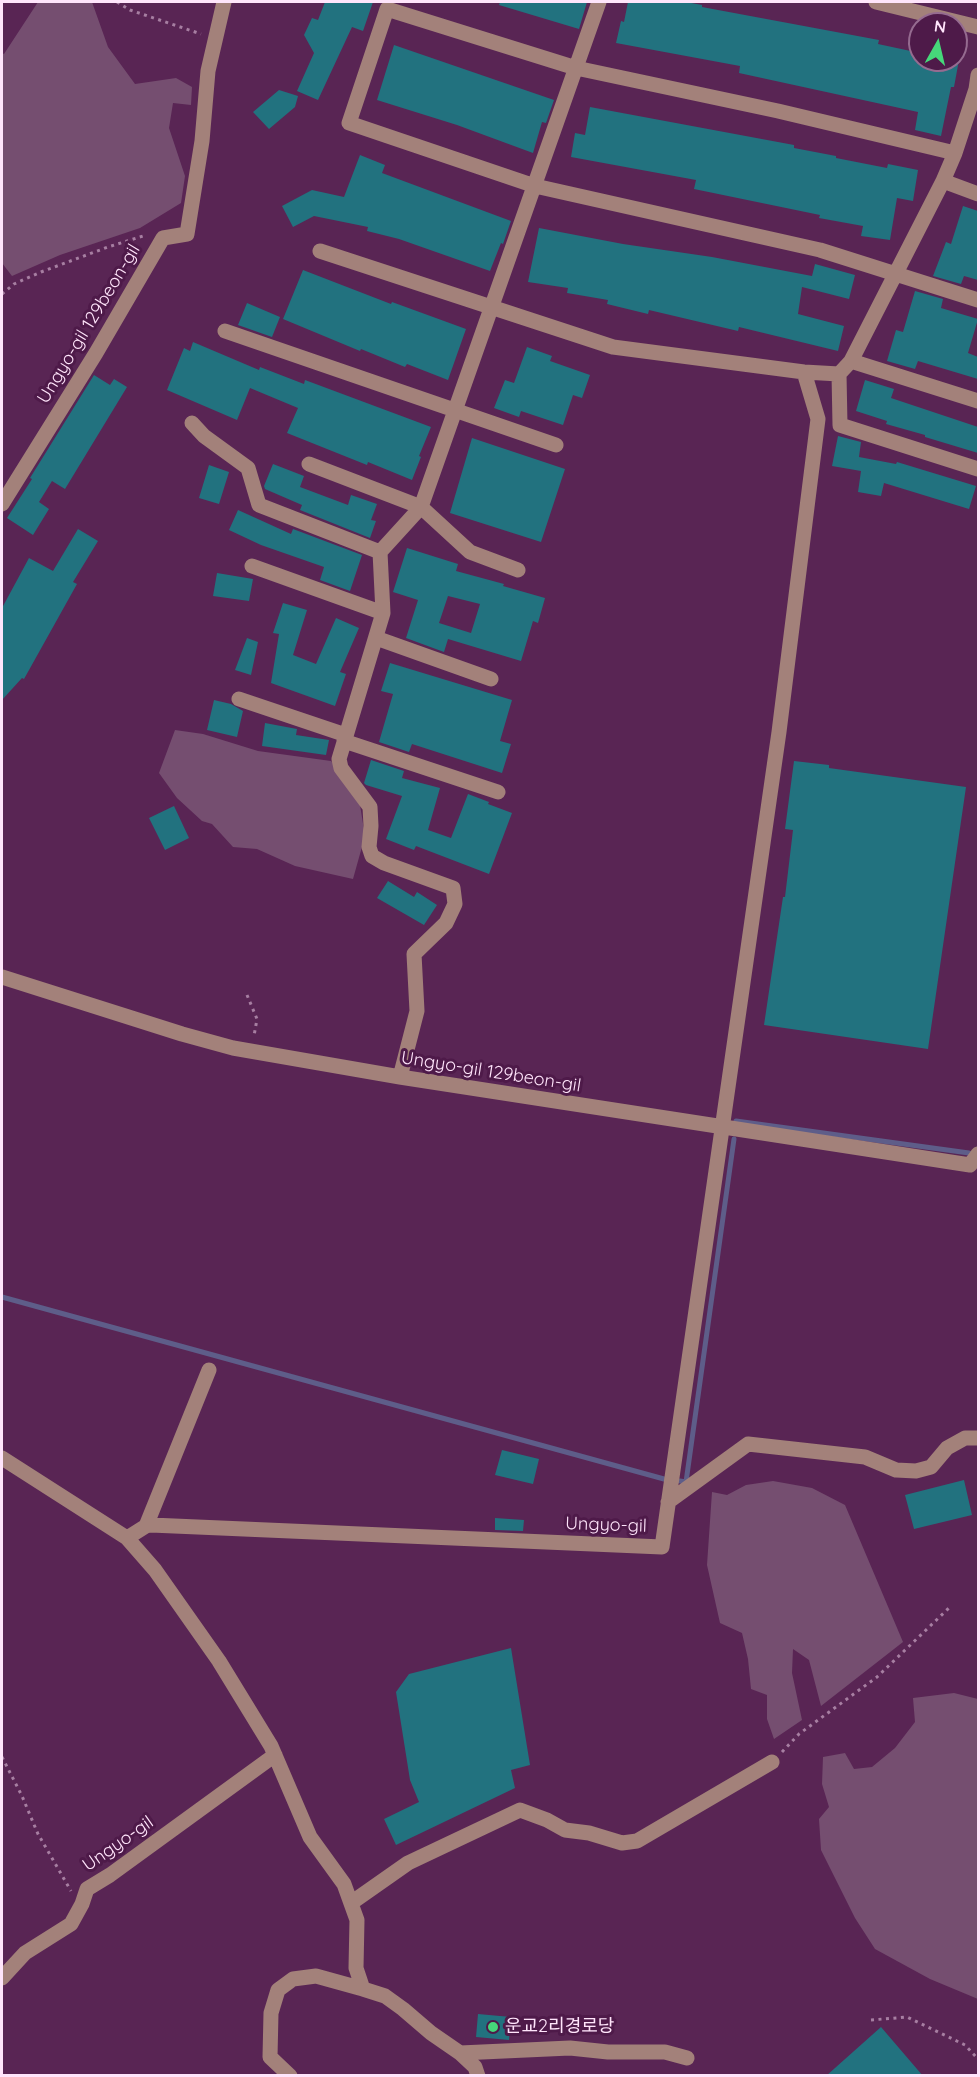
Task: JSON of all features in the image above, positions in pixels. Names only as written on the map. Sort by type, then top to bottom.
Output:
[{"type":"street","name":"Ungyo-gil 129beon-gil","points":[[2,504],[96,353],[163,238],[187,234],[202,141],[208,71],[224,2]]},
{"type":"street","points":[[400,1077],[417,1011],[414,954],[446,923],[455,904],[453,888],[384,863],[372,856],[369,847],[370,807],[341,768],[339,759],[383,613],[380,552],[422,507],[599,2]]},
{"type":"street","points":[[876,2],[978,27]]},
{"type":"street","points":[[956,153],[778,111],[576,68],[387,9],[348,123],[535,186],[820,250],[896,272],[978,300]]},
{"type":"street","points":[[978,75],[976,89],[956,153],[943,181],[851,361],[839,374],[840,425],[978,469]]},
{"type":"street","points":[[943,181],[978,194]]},
{"type":"street","points":[[320,251],[613,347],[804,372],[839,374]]},
{"type":"street","points":[[225,331],[556,445]]},
{"type":"street","points":[[851,361],[978,401]]},
{"type":"street","name":"Ungyo-gil","points":[[146,1526],[662,1547],[779,732],[818,419],[804,372]]},
{"type":"street","points":[[192,423],[204,436],[248,468],[259,505],[380,552]]},
{"type":"street","points":[[309,464],[422,507],[470,552],[518,570]]},
{"type":"street","points":[[252,566],[383,613]]},
{"type":"street","points":[[376,638],[491,679]]},
{"type":"street","points":[[239,699],[498,792]]},
{"type":"street","name":"Ungyo-gil 129beon-gil","points":[[2,977],[182,1035],[251,1052],[970,1165],[978,1154]]},
{"type":"street","points":[[127,1538],[146,1526],[209,1370]]},
{"type":"street","points":[[668,1502],[748,1444],[865,1457],[896,1470],[916,1471],[931,1467],[947,1448],[965,1438],[978,1438]]},
{"type":"street","points":[[2,1458],[127,1538],[155,1570],[219,1661],[271,1746],[310,1837],[344,1884],[357,1920],[356,1968],[363,1989]]},
{"type":"street","name":"Ungyo-gil","points":[[2,1978],[25,1953],[71,1924],[87,1889],[110,1875],[275,1755]]},
{"type":"street","points":[[351,1903],[408,1863],[520,1810],[547,1820],[565,1830],[588,1833],[622,1843],[637,1841],[772,1762]]},
{"type":"street","points":[[290,2076],[270,2057],[271,2013],[278,1990],[293,1979],[316,1976],[385,1996],[460,2053],[475,2067],[478,2076]]},
{"type":"street","points":[[460,2053],[570,2048],[608,2052],[665,2052],[687,2058]]},
{"type":"path","points":[[117,2],[130,10],[181,29],[215,34]]},
{"type":"path","points":[[2,294],[15,284],[108,246],[143,235],[163,238]]},
{"type":"path","points":[[247,995],[257,1019],[251,1052]]},
{"type":"path","points":[[772,1762],[800,1734],[877,1677],[951,1606]]},
{"type":"path","points":[[2,1757],[38,1834],[67,1886],[82,1904]]},
{"type":"path","points":[[871,2020],[906,2017],[965,2045],[978,2059]]},
{"type":"shaded area","points":[[38,2],[92,2],[108,47],[135,84],[176,78],[192,87],[191,105],[173,103],[169,128],[185,176],[181,203],[140,228],[60,255],[12,276],[2,263],[2,53],[4,54]]},
{"type":"shaded area","points":[[175,730],[203,734],[258,751],[331,761],[360,805],[365,836],[353,879],[295,866],[257,849],[233,847],[212,824],[202,821],[177,798],[159,773]]},
{"type":"shaded area","points":[[773,1481],[812,1488],[845,1505],[903,1642],[821,1706],[809,1660],[793,1649],[792,1673],[802,1720],[774,1739],[767,1719],[767,1695],[751,1689],[742,1633],[720,1623],[707,1565],[712,1492],[727,1495],[746,1485]]},
{"type":"shaded area","points":[[954,1693],[978,1699],[978,1999],[930,1979],[875,1949],[855,1918],[821,1850],[819,1819],[829,1807],[822,1784],[823,1757],[845,1753],[854,1769],[872,1767],[895,1748],[915,1722],[913,1698]]},
{"type":"building","points":[[325,2],[373,2],[363,31],[352,27],[318,100],[297,91],[314,53],[304,35],[312,18],[318,20]]},
{"type":"building","points":[[500,2],[587,2],[579,29],[499,5]]},
{"type":"building","points":[[628,2],[686,2],[702,5],[702,7],[879,40],[878,44],[908,50],[908,72],[957,72],[954,87],[951,87],[941,136],[915,130],[918,112],[739,73],[740,66],[616,43],[621,21],[624,22]]},
{"type":"building","points":[[394,45],[554,100],[546,123],[542,122],[533,153],[457,125],[377,100]]},
{"type":"building","points":[[279,90],[298,96],[295,107],[269,129],[253,112]]},
{"type":"building","points":[[590,107],[794,145],[794,148],[887,168],[888,164],[918,170],[913,201],[897,198],[890,240],[861,236],[863,226],[694,189],[696,180],[571,157],[575,133],[585,135]]},
{"type":"building","points":[[360,155],[385,165],[382,173],[511,221],[490,271],[399,239],[367,231],[368,227],[314,216],[293,227],[282,206],[312,190],[344,197]]},
{"type":"building","points":[[963,206],[978,211],[978,280],[964,276],[961,284],[933,276],[946,242],[951,244]]},
{"type":"building","points":[[539,228],[812,276],[815,264],[855,275],[849,299],[802,287],[798,314],[844,326],[838,351],[739,327],[738,331],[649,310],[648,314],[607,304],[608,300],[567,293],[568,288],[528,282]]},
{"type":"building","points":[[303,270],[391,304],[392,302],[466,329],[448,380],[407,364],[405,367],[361,349],[360,351],[283,319]]},
{"type":"building","points":[[915,291],[943,299],[941,308],[978,319],[968,353],[978,357],[978,379],[918,361],[915,369],[887,361],[896,330],[903,332]]},
{"type":"building","points":[[247,303],[280,317],[272,337],[238,325]]},
{"type":"building","points":[[193,342],[259,370],[260,367],[304,384],[305,380],[431,427],[412,480],[287,433],[298,408],[250,388],[237,420],[167,390],[184,348],[190,351]]},
{"type":"building","points":[[527,347],[552,356],[550,361],[590,375],[582,398],[573,395],[563,425],[521,411],[519,417],[494,408],[505,380],[514,383]]},
{"type":"building","points":[[94,375],[110,385],[114,379],[127,387],[65,489],[52,481],[39,502],[49,509],[33,535],[7,518]]},
{"type":"building","points":[[865,380],[894,389],[891,398],[978,427],[978,453],[886,424],[887,421],[856,411]]},
{"type":"building","points":[[838,436],[861,442],[859,457],[896,464],[897,462],[976,486],[969,509],[884,483],[881,496],[858,492],[861,471],[832,466]]},
{"type":"building","points":[[472,438],[565,469],[541,542],[450,513]]},
{"type":"building","points":[[273,464],[304,476],[300,487],[348,505],[351,495],[377,504],[371,520],[376,521],[370,538],[300,510],[302,505],[265,489],[264,486]]},
{"type":"building","points":[[209,465],[229,472],[219,504],[199,498]]},
{"type":"building","points":[[238,510],[291,534],[293,529],[362,555],[350,591],[320,580],[324,567],[261,545],[229,530]]},
{"type":"building","points":[[78,529],[98,541],[73,582],[77,584],[24,679],[22,678],[2,700],[2,608],[29,558],[53,571]]},
{"type":"building","points":[[407,548],[458,564],[456,571],[545,598],[538,623],[533,621],[521,661],[448,639],[444,652],[406,638],[418,600],[393,592]],"holes":[[[448,596],[480,604],[471,633],[439,623]]]},
{"type":"building","points":[[217,573],[253,579],[249,601],[213,596]]},
{"type":"building","points":[[283,603],[307,610],[293,655],[316,664],[336,618],[359,628],[340,672],[346,674],[335,706],[271,683],[279,634],[273,633]]},
{"type":"building","points":[[247,638],[258,642],[251,675],[235,670]]},
{"type":"building","points":[[390,663],[512,700],[500,741],[511,744],[502,773],[412,744],[409,752],[379,742],[393,694],[381,691]]},
{"type":"building","points":[[214,700],[231,704],[243,711],[237,737],[207,730]]},
{"type":"building","points":[[265,723],[297,729],[296,735],[329,740],[326,755],[262,746]]},
{"type":"building","points":[[371,760],[404,771],[402,778],[440,788],[428,830],[451,838],[468,794],[512,813],[489,874],[416,846],[414,850],[386,839],[402,796],[364,783]]},
{"type":"building","points":[[794,761],[966,787],[928,1049],[764,1025],[783,897],[785,897],[793,830],[785,829]]},
{"type":"building","points":[[174,806],[189,838],[165,850],[149,818]]},
{"type":"building","points":[[388,881],[414,897],[417,892],[437,905],[424,925],[377,898]]},
{"type":"building","points":[[502,1450],[539,1459],[533,1484],[495,1475]]},
{"type":"building","points":[[964,1480],[972,1515],[914,1529],[905,1495]]},
{"type":"building","points":[[495,1518],[524,1520],[523,1531],[495,1530]]},
{"type":"building","points":[[511,1648],[530,1765],[511,1770],[515,1788],[396,1845],[384,1819],[419,1802],[410,1780],[396,1692],[409,1674]]},
{"type":"building","name":"운교2리경로당","points":[[478,2014],[511,2017],[509,2040],[476,2037]]},
{"type":"building","points":[[881,2027],[923,2076],[826,2076]]},
{"type":"waterway","points":[[736,1124],[736,1121],[969,1153]]},
{"type":"waterway","points":[[680,1481],[686,1482],[734,1139]]},
{"type":"waterway","points":[[2,1297],[664,1479]]},
{"type":"place","name":"운교2리경로당","points":[[493,2027]]}]
